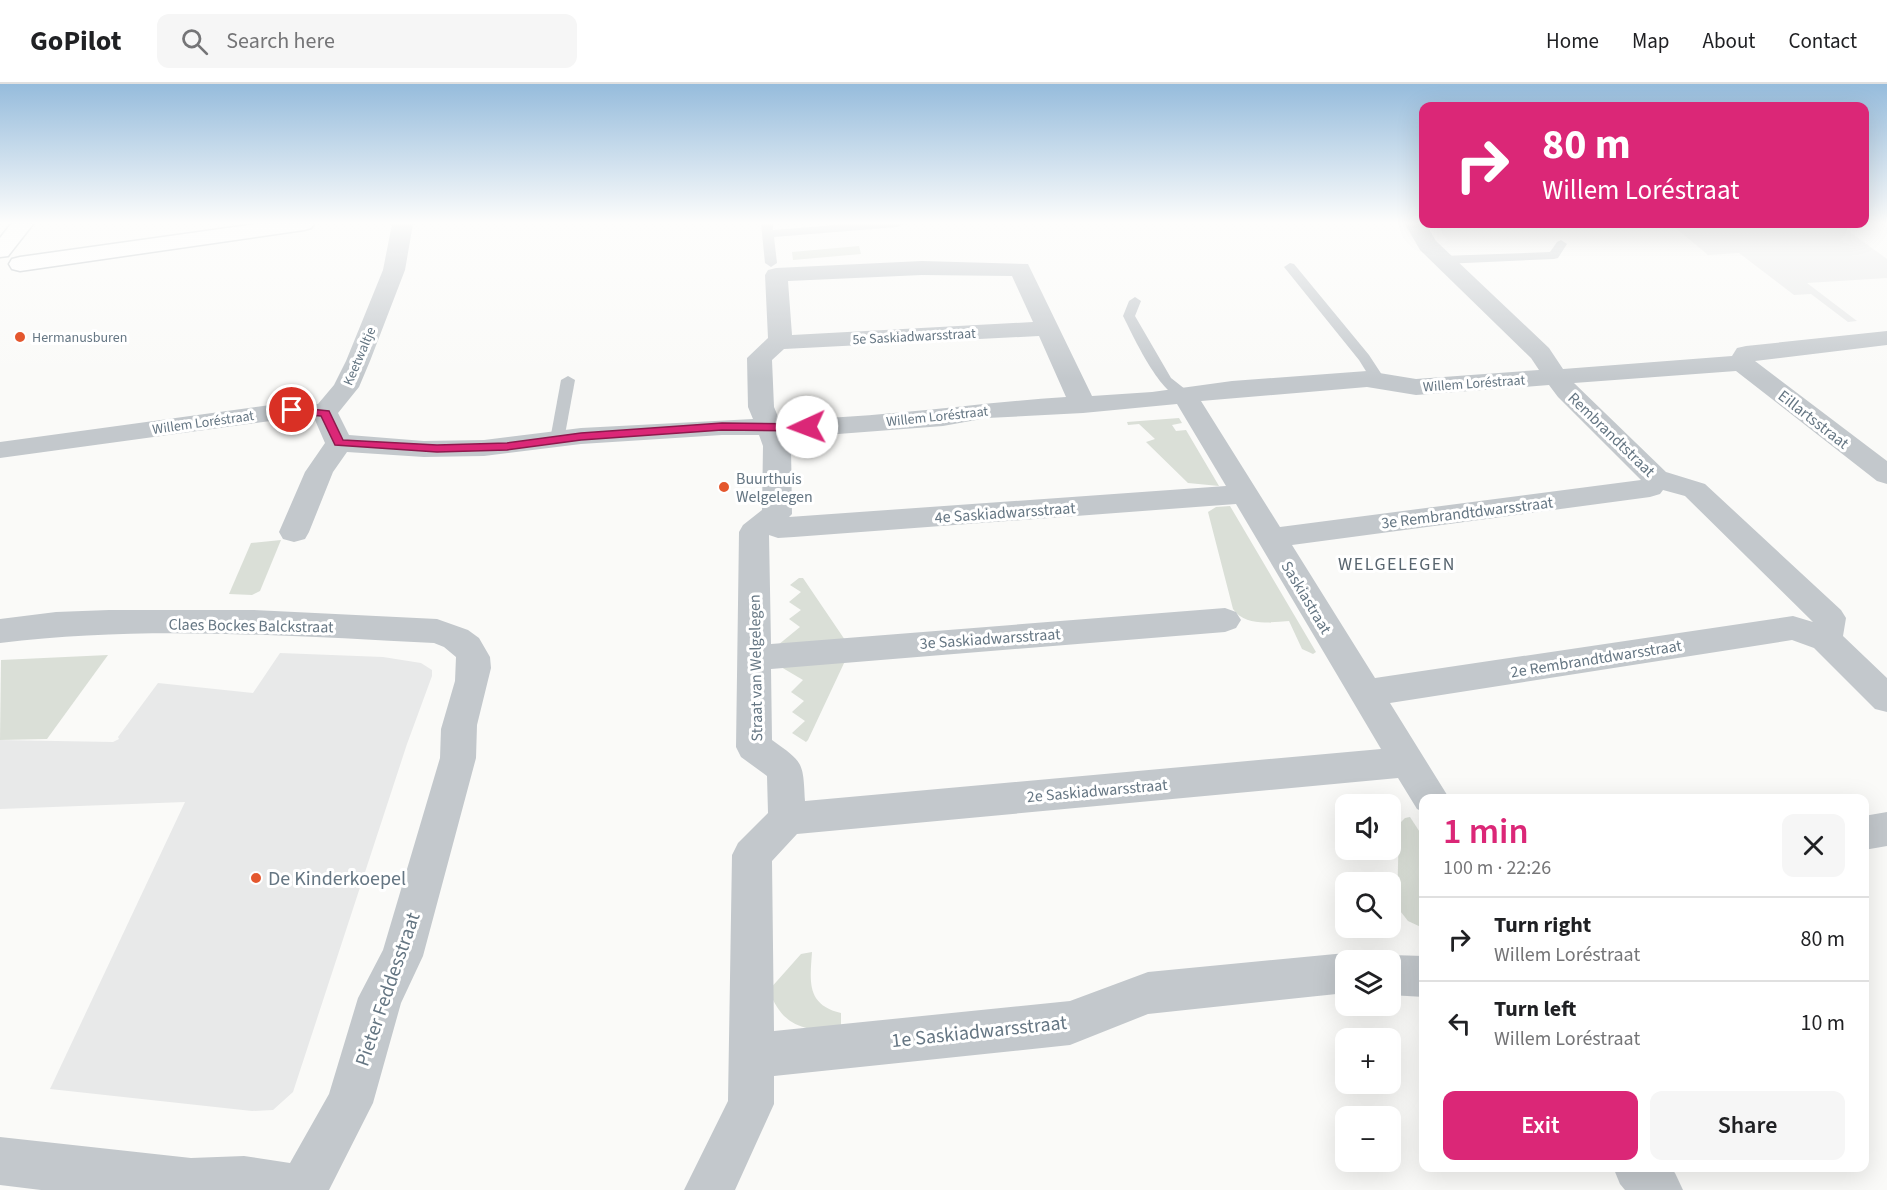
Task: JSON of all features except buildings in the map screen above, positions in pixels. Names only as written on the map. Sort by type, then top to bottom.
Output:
[{"type":"street","name":"Keetwaltje","points":[[326,413],[346,387],[392,276]]},
{"type":"street","points":[[775,276],[780,340]]},
{"type":"street","points":[[1023,276],[1083,405]]},
{"type":"street","name":"Rembrandtstraat","points":[[1459,276],[1540,353],[1567,392],[1656,478],[1695,490],[1822,610],[1830,618],[1826,639]]},
{"type":"street","name":"5e Saskiadwarsstraat","points":[[780,340],[788,343],[1048,328]]},
{"type":"street","name":"Willem Loréstraat","points":[[339,443],[450,449],[581,436],[722,427],[770,429],[943,418],[987,410],[1083,405],[1244,388],[1367,379],[1416,387],[1742,363],[1746,353],[1887,338]]},
{"type":"street","name":"Straat van Welgelegen","points":[[780,340],[759,358],[761,407],[777,446],[777,514],[754,532],[754,747],[785,769],[787,819]]},
{"type":"street","name":"Eillartsstraat","points":[[1742,363],[1887,475]]},
{"type":"street","name":"Saskiastraat","points":[[1185,396],[1428,794]]},
{"type":"street","name":"Willem Loréstraat","points":[[0,450],[292,410],[326,413]]},
{"type":"street","points":[[294,532],[319,472],[339,443],[326,413]]},
{"type":"street","name":"3e Rembrandtdwarsstraat","points":[[1272,538],[1650,488],[1656,478]]},
{"type":"street","name":"4e Saskiadwarsstraat","points":[[766,522],[778,528],[1246,494]]},
{"type":"street","name":"3e Saskiadwarsstraat","points":[[754,658],[1225,620]]},
{"type":"street","name":"Claes Bockes Balckstraat","points":[[0,631],[56,624],[109,622],[254,622],[437,631],[457,637],[469,646],[474,657],[474,674]]},
{"type":"street","name":"2e Rembrandtdwarsstraat","points":[[1366,693],[1793,628],[1826,639]]},
{"type":"street","points":[[1826,639],[1887,699]]},
{"type":"street","name":"Pieter Feddesstraat","points":[[302,1190],[350,1103],[380,998],[402,956],[458,758],[459,727],[474,674]]},
{"type":"street","name":"2e Saskiadwarsstraat","points":[[787,819],[1408,762]]},
{"type":"street","points":[[709,1190],[751,1104],[752,855],[787,819]]},
{"type":"street","points":[[1869,832],[1887,829]]},
{"type":"street","name":"1e Saskiadwarsstraat","points":[[750,1056],[1070,1023],[1148,993],[1335,974]]},
{"type":"street","points":[[1401,976],[1419,977]]},
{"type":"street","points":[[0,1161],[191,1183],[244,1180],[302,1190]]},
{"type":"street","points":[[1642,1172],[1658,1190]]},
{"type":"lane","points":[[1297,276],[1364,358],[1379,381]]},
{"type":"lane","points":[[1135,302],[1129,316],[1165,380],[1185,396]]},
{"type":"lane","points":[[557,440],[568,380]]},
{"type":"shaded area","points":[[1769,276],[1887,276],[1887,278],[1807,283],[1857,321],[1848,322],[1811,294],[1794,295]]},
{"type":"shaded area","points":[[1179,418],[1182,423],[1172,425],[1176,431],[1186,430],[1219,486],[1188,483],[1146,442],[1155,439],[1139,424],[1128,425],[1127,422]]},
{"type":"shaded area","points":[[1230,506],[1316,652],[1313,654],[1302,649],[1289,621],[1251,621],[1238,615],[1233,609],[1208,512],[1216,507]]},
{"type":"shaded area","points":[[281,540],[260,591],[252,595],[229,594],[251,543]]},
{"type":"shaded area","points":[[799,578],[803,578],[845,640],[778,645],[800,627],[789,619],[801,610],[789,602],[801,592],[790,585]]},
{"type":"shaded area","name":"De Kinderkoepel","points":[[280,653],[383,657],[421,663],[432,670],[432,676],[407,744],[293,1092],[273,1110],[252,1111],[50,1089],[185,802],[0,809],[0,740],[113,742],[119,739],[118,737],[158,683],[253,693]]},
{"type":"shaded area","points":[[108,655],[47,739],[0,740],[1,660]]},
{"type":"shaded area","points":[[845,661],[806,742],[792,733],[805,721],[792,712],[804,701],[791,692],[803,680],[781,667]]},
{"type":"shaded area","points":[[1410,817],[1419,831],[1419,926],[1408,921],[1401,912],[1401,872],[1398,872],[1398,860],[1401,860],[1401,822]]},
{"type":"shaded area","points":[[812,952],[813,990],[821,1004],[841,1013],[841,1033],[806,1028],[788,1020],[781,1013],[769,990],[801,954]]},
{"type":"place","name":"Hermanusburen","points":[[20,337]]},
{"type":"place","name":"Buurthuis Welgelegen","points":[[724,487]]},
{"type":"place","name":"De Kinderkoepel","points":[[256,878]]},
{"type":"district","name":"WELGELEGEN","points":[[1397,564]]},
{"type":"route","points":[[292,410],[326,413],[339,443],[437,449],[507,446],[581,436],[722,427],[770,429],[807,427]]}]
